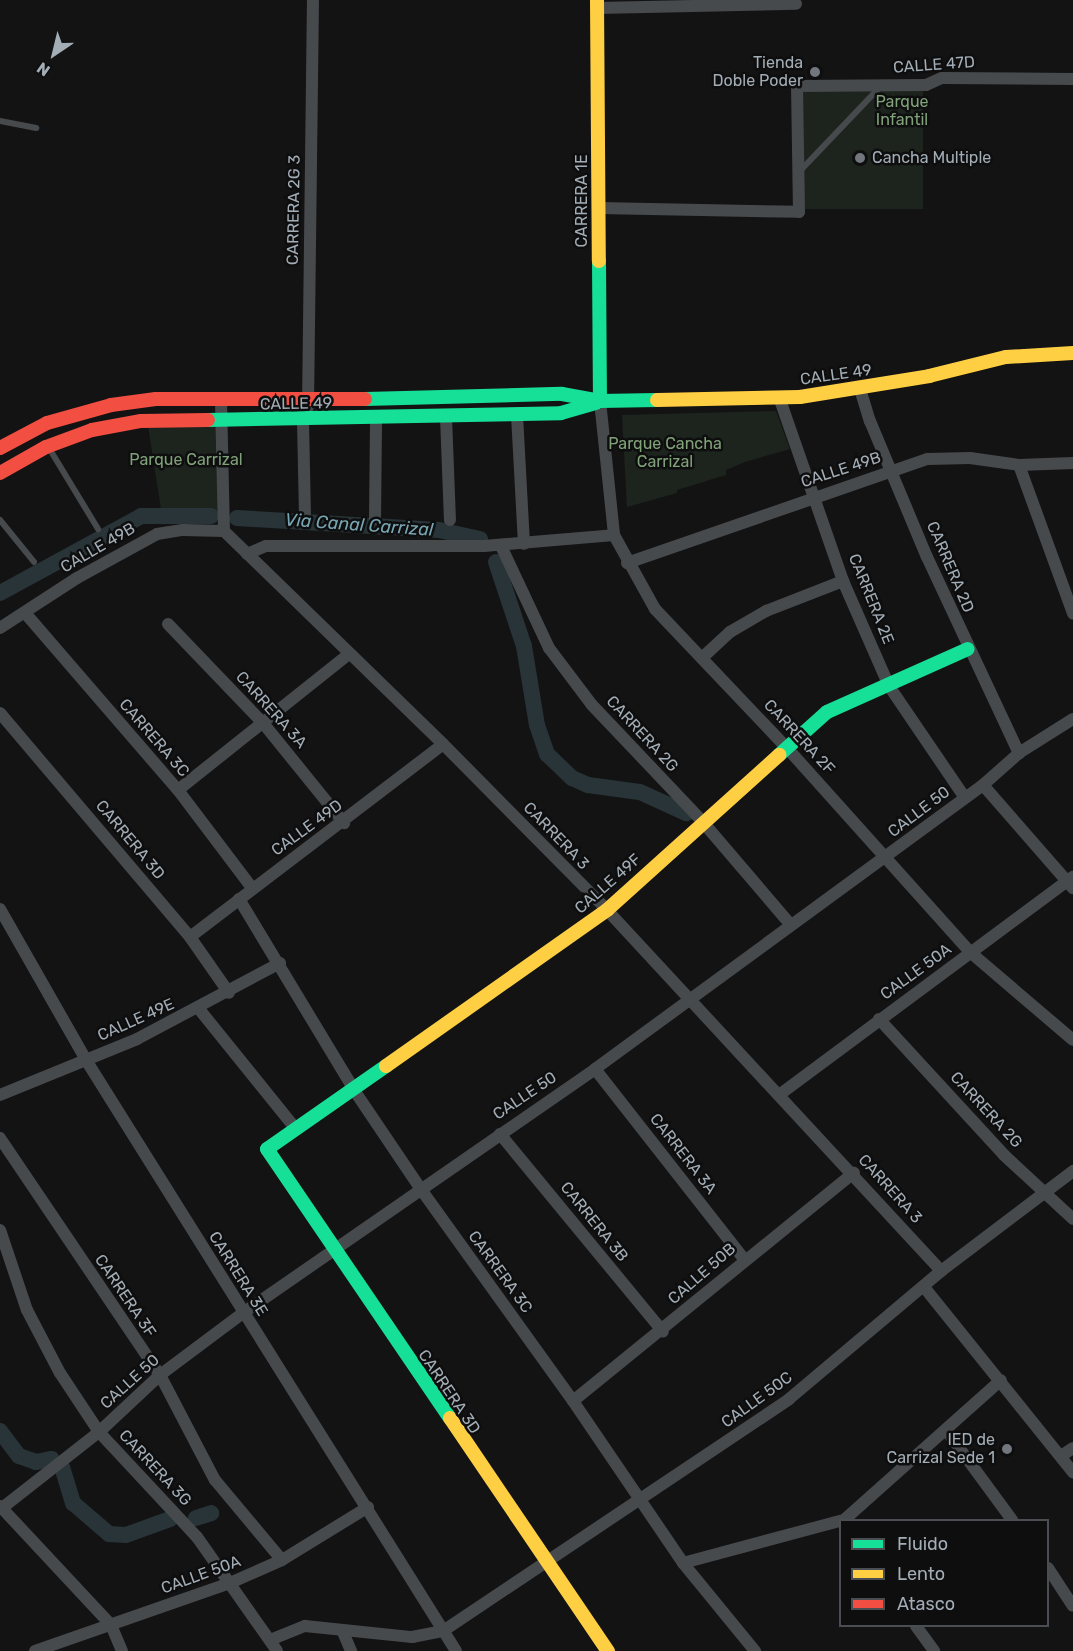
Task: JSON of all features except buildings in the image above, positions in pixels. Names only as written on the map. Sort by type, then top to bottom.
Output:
[{"type":"street","name":"CARRERA 2G 3","points":[[305,513],[313,0]]},
{"type":"street","points":[[597,4],[796,4]]},
{"type":"street","name":"CARRERA 1E","points":[[597,4],[600,401]]},
{"type":"street","name":"CALLE 47D","points":[[798,173],[797,86],[926,85],[942,78],[1073,79]]},
{"type":"street","points":[[599,208],[800,212],[798,173]]},
{"type":"street","name":"CALLE 49","points":[[0,448],[47,423],[111,405],[156,399],[308,400],[562,394],[600,401],[779,397],[860,389],[1006,357],[1073,353]]},
{"type":"street","name":"CARRERA 2D","points":[[860,389],[891,471],[968,649],[1019,753]]},
{"type":"street","name":"CARRERA 2E","points":[[779,397],[843,581],[889,686],[965,798]]},
{"type":"street","points":[[221,401],[224,531]]},
{"type":"street","name":"CALLE 49","points":[[0,473],[48,447],[92,430],[141,421],[306,421],[517,415],[561,413],[600,401]]},
{"type":"street","name":"CARRERA 2F","points":[[600,401],[614,536],[627,563],[655,609],[703,657],[887,857],[970,952],[1073,1040]]},
{"type":"street","points":[[517,415],[524,544]]},
{"type":"street","points":[[446,417],[450,520]]},
{"type":"street","points":[[375,519],[376,419]]},
{"type":"street","name":"CALLE 49B","points":[[627,563],[815,496],[928,459],[970,458],[1018,465],[1073,463]]},
{"type":"street","points":[[1018,465],[1073,614]]},
{"type":"street","name":"CALLE 49B","points":[[0,628],[26,614],[77,578],[158,534],[170,530],[224,531]]},
{"type":"street","name":"CARRERA 3","points":[[224,531],[348,655],[443,744],[607,910],[854,1173],[941,1271]]},
{"type":"street","points":[[247,555],[266,546],[501,546],[614,536]]},
{"type":"street","name":"CARRERA 2G","points":[[501,546],[549,648],[592,705],[702,821],[790,924]]},
{"type":"street","points":[[703,657],[730,632],[766,610],[843,581]]},
{"type":"street","name":"CARRERA 3C","points":[[26,614],[178,790],[252,888]]},
{"type":"street","name":"CARRERA 3A","points":[[168,624],[263,723],[344,823]]},
{"type":"street","name":"CALLE 49F","points":[[267,1149],[607,910],[702,821],[788,750],[827,712],[968,649]]},
{"type":"street","points":[[178,790],[348,655]]},
{"type":"street","name":"CARRERA 3D","points":[[0,712],[190,937],[229,993]]},
{"type":"street","name":"CALLE 50","points":[[1,1507],[99,1432],[160,1375],[243,1313],[420,1188],[595,1069],[691,1000],[790,924],[887,857],[983,785],[1019,753],[1073,719]]},
{"type":"street","name":"CALLE 49D","points":[[190,937],[252,888],[344,823],[443,744]]},
{"type":"street","points":[[983,785],[1071,882]]},
{"type":"street","name":"CALLE 50A","points":[[779,1095],[970,952],[1071,882]]},
{"type":"street","name":"CARRERA 3C","points":[[239,899],[280,963],[354,1090],[420,1188],[573,1401],[683,1563],[755,1651]]},
{"type":"street","name":"CARRERA 3E","points":[[0,909],[86,1060],[243,1313],[368,1507],[456,1651]]},
{"type":"street","name":"CALLE 49E","points":[[0,1095],[199,1010],[280,963]]},
{"type":"street","points":[[199,1010],[295,1128]]},
{"type":"street","name":"CARRERA 2G","points":[[879,1019],[1004,1155],[1073,1220]]},
{"type":"street","name":"CARRERA 3A","points":[[595,1069],[744,1259]]},
{"type":"street","name":"CARRERA 3B","points":[[500,1134],[663,1332]]},
{"type":"street","name":"CARRERA 3F","points":[[0,1138],[160,1375],[215,1480],[282,1560]]},
{"type":"street","name":"CARRERA 3D","points":[[267,1149],[333,1251],[608,1651]]},
{"type":"street","name":"CALLE 50C","points":[[443,1631],[546,1562],[642,1502],[789,1399],[941,1271],[1073,1171]]},
{"type":"street","name":"CALLE 50B","points":[[573,1401],[663,1332],[744,1259],[854,1173]]},
{"type":"street","name":"CARRERA 3G","points":[[0,1230],[27,1310],[60,1373],[99,1432],[197,1537],[277,1651]]},
{"type":"street","points":[[924,1287],[1073,1472]]},
{"type":"street","points":[[845,1519],[1001,1380]]},
{"type":"street","points":[[946,1430],[1011,1519]]},
{"type":"street","points":[[1061,1456],[1073,1448]]},
{"type":"street","points":[[1,1507],[111,1625],[122,1651]]},
{"type":"street","name":"CALLE 50A","points":[[34,1651],[230,1583],[282,1560],[368,1507]]},
{"type":"street","points":[[683,1563],[839,1522]]},
{"type":"street","points":[[1049,1571],[1070,1592],[1073,1606]]},
{"type":"street","points":[[270,1640],[305,1626],[343,1632],[412,1637],[443,1631]]},
{"type":"street","points":[[917,1627],[934,1651]]},
{"type":"street","points":[[343,1632],[351,1651]]},
{"type":"lane","points":[[798,173],[881,85]]},
{"type":"lane","points":[[0,121],[36,128]]},
{"type":"lane","points":[[48,447],[98,530]]},
{"type":"lane","points":[[0,520],[34,562]]},
{"type":"green space","name":"Parque Infantil","points":[[803,91],[923,91],[923,209],[804,209]]},
{"type":"green space","name":"Parque Cancha Carrizal","points":[[776,411],[790,449],[745,462],[726,470],[726,475],[677,490],[677,493],[627,507],[622,415]]},
{"type":"green space","name":"Parque Carrizal","points":[[219,425],[219,512],[161,509],[148,426]]},
{"type":"waterway","name":"Via Canal Carrizal","points":[[0,593],[141,516],[211,516]]},
{"type":"waterway","name":"Via Canal Carrizal","points":[[237,518],[439,530],[480,539]]},
{"type":"waterway","name":"Via Canal Carrizal","points":[[496,562],[524,646],[537,725],[547,754],[572,778],[588,785],[640,792],[686,813]]},
{"type":"waterway","name":"Via Canal Carrizal","points":[[0,1431],[19,1456],[36,1462],[52,1459]]},
{"type":"waterway","name":"Via Canal Carrizal","points":[[62,1467],[73,1503],[109,1534],[126,1535],[170,1519]]},
{"type":"waterway","name":"Via Canal Carrizal","points":[[196,1518],[211,1513]]},
{"type":"traffic: fast","points":[[599,261],[600,401]]},
{"type":"traffic: fast","points":[[365,399],[562,394],[600,401],[657,400]]},
{"type":"traffic: fast","points":[[208,420],[561,413],[596,403]]},
{"type":"traffic: fast","points":[[779,755],[827,712],[968,649]]},
{"type":"traffic: fast","points":[[386,1066],[267,1149],[450,1418]]},
{"type":"traffic: slow","points":[[597,0],[599,261]]},
{"type":"traffic: slow","points":[[657,400],[800,397],[929,376],[1006,357],[1073,353]]},
{"type":"traffic: slow","points":[[386,1066],[607,910],[779,755]]},
{"type":"traffic: slow","points":[[450,1418],[608,1651]]},
{"type":"traffic: jam","points":[[0,448],[47,423],[111,405],[156,399],[365,399]]},
{"type":"traffic: jam","points":[[0,473],[46,447],[92,430],[141,421],[208,420]]},
{"type":"place","name":"Tienda Doble Poder","points":[[815,72]]},
{"type":"place","name":"Cancha Multiple","points":[[860,158]]},
{"type":"place","name":"IED de Carrizal Sede 1","points":[[1007,1449]]}]
